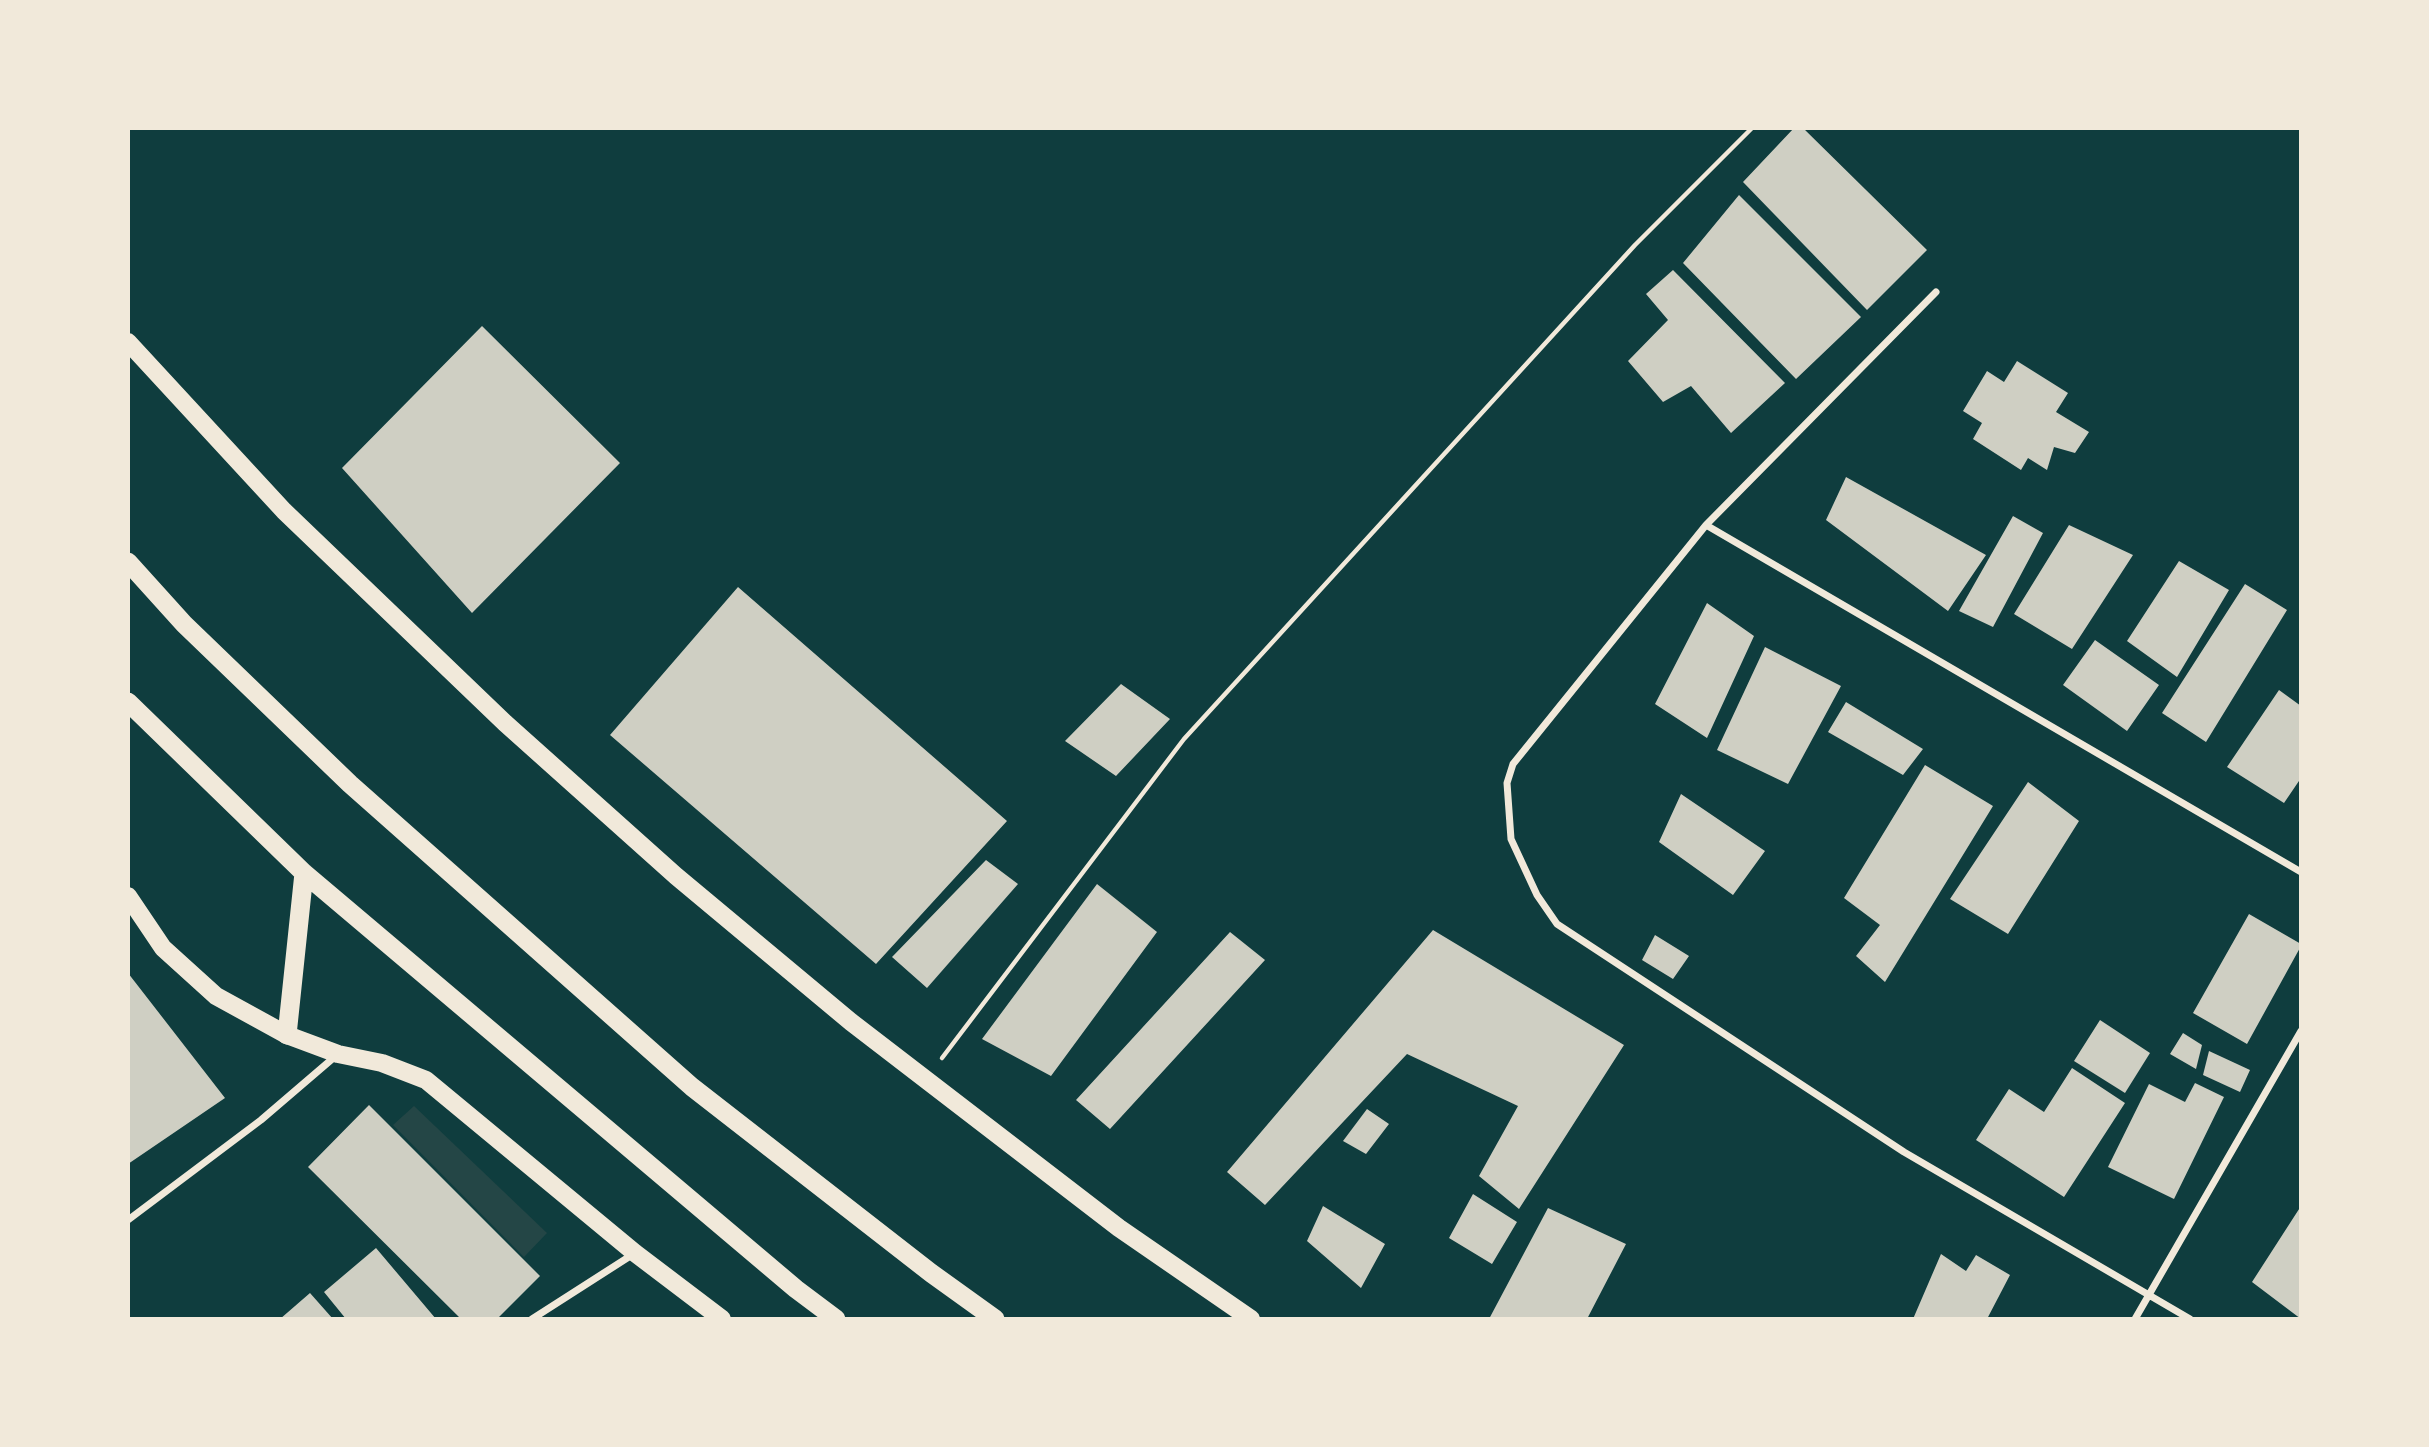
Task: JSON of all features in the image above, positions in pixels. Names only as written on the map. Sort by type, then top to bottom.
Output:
[{"type":"highway","points":[[128,562],[184,624],[350,784],[692,1087],[931,1273],[995,1319]]},
{"type":"highway","points":[[128,702],[303,873],[796,1289],[836,1319]]},
{"type":"highway","points":[[287,1035],[303,873]]},
{"type":"main road","points":[[128,342],[284,511],[505,723],[676,876],[850,1021],[925,1079],[1119,1228],[1251,1319]]},
{"type":"main road","points":[[128,896],[163,948],[216,996],[287,1035],[338,1054],[382,1063],[426,1080],[635,1253],[722,1319]]},
{"type":"street","points":[[1936,292],[1706,524],[1513,764],[1507,783],[1511,838],[1537,895],[1557,924],[1904,1152],[2190,1319]]},
{"type":"street","points":[[1706,524],[2301,872]]},
{"type":"street","points":[[2135,1319],[2301,1031]]},
{"type":"street","points":[[128,1220],[261,1120],[338,1054]]},
{"type":"street","points":[[532,1319],[635,1253]]},
{"type":"path","points":[[925,1079],[1184,739],[1616,265],[1752,128]]},
{"type":"shaded area","points":[[414,1106],[547,1233],[524,1257],[393,1125]]},
{"type":"building","points":[[1794,128],[1803,128],[1927,250],[1867,310],[1743,182]]},
{"type":"building","points":[[1739,195],[1861,317],[1796,379],[1683,263]]},
{"type":"building","points":[[1673,270],[1785,383],[1731,433],[1691,386],[1663,402],[1628,361],[1668,320],[1646,294]]},
{"type":"building","points":[[482,326],[620,463],[472,613],[342,468]]},
{"type":"building","points":[[2017,361],[2068,393],[2056,412],[2089,432],[2075,453],[2054,447],[2047,470],[2028,458],[2021,470],[1973,439],[1982,423],[1963,411],[1987,371],[2004,382]]},
{"type":"building","points":[[1846,477],[1986,555],[1948,611],[1826,520]]},
{"type":"building","points":[[2013,516],[2043,533],[1993,627],[1959,611]]},
{"type":"building","points":[[2069,525],[2133,555],[2072,649],[2014,614]]},
{"type":"building","points":[[2179,561],[2229,590],[2177,677],[2127,641]]},
{"type":"building","points":[[2245,584],[2287,610],[2206,742],[2162,713]]},
{"type":"building","points":[[738,587],[1007,821],[876,964],[610,735]]},
{"type":"building","points":[[1707,603],[1754,636],[1707,738],[1655,704]]},
{"type":"building","points":[[2095,640],[2159,685],[2127,731],[2063,685]]},
{"type":"building","points":[[1765,647],[1841,686],[1788,784],[1717,750]]},
{"type":"building","points":[[1121,684],[1170,719],[1116,776],[1065,741]]},
{"type":"building","points":[[2279,690],[2301,706],[2301,778],[2284,803],[2227,767]]},
{"type":"building","points":[[1846,702],[1923,749],[1903,775],[1828,732]]},
{"type":"building","points":[[1925,765],[1993,806],[1885,982],[1856,956],[1880,925],[1844,898]]},
{"type":"building","points":[[2028,782],[2079,821],[2008,934],[1950,899]]},
{"type":"building","points":[[1681,794],[1765,851],[1733,895],[1659,842]]},
{"type":"building","points":[[986,860],[1018,884],[927,988],[892,957]]},
{"type":"building","points":[[1097,884],[1157,932],[1051,1076],[982,1039]]},
{"type":"building","points":[[2249,914],[2301,946],[2247,1044],[2193,1013]]},
{"type":"building","points":[[1433,930],[1624,1045],[1519,1209],[1479,1176],[1518,1106],[1407,1054],[1265,1205],[1227,1172]]},
{"type":"building","points":[[1230,932],[1265,960],[1110,1129],[1076,1100]]},
{"type":"building","points":[[1655,935],[1689,956],[1673,979],[1642,960]]},
{"type":"building","points":[[128,973],[225,1098],[128,1164]]},
{"type":"building","points":[[2100,1020],[2150,1053],[2125,1093],[2074,1061]]},
{"type":"building","points":[[2183,1033],[2202,1045],[2196,1069],[2170,1054]]},
{"type":"building","points":[[2209,1051],[2250,1070],[2240,1092],[2203,1075]]},
{"type":"building","points":[[2072,1068],[2125,1103],[2064,1197],[1976,1140],[2009,1089],[2044,1112]]},
{"type":"building","points":[[2195,1083],[2224,1097],[2174,1199],[2108,1167],[2149,1084],[2185,1102]]},
{"type":"building","points":[[369,1105],[540,1276],[497,1319],[461,1319],[308,1167]]},
{"type":"building","points":[[1367,1109],[1389,1124],[1366,1154],[1343,1141]]},
{"type":"building","points":[[1473,1194],[1517,1222],[1492,1264],[1449,1238]]},
{"type":"building","points":[[1323,1206],[1385,1244],[1361,1288],[1307,1241]]},
{"type":"building","points":[[2301,1206],[2301,1319],[2252,1282]]},
{"type":"building","points":[[1548,1208],[1626,1244],[1587,1319],[1489,1319]]},
{"type":"building","points":[[376,1248],[436,1319],[346,1319],[324,1292]]},
{"type":"building","points":[[1941,1254],[1966,1271],[1976,1255],[2010,1275],[1987,1319],[1913,1319]]},
{"type":"building","points":[[310,1293],[333,1319],[280,1319]]}]
